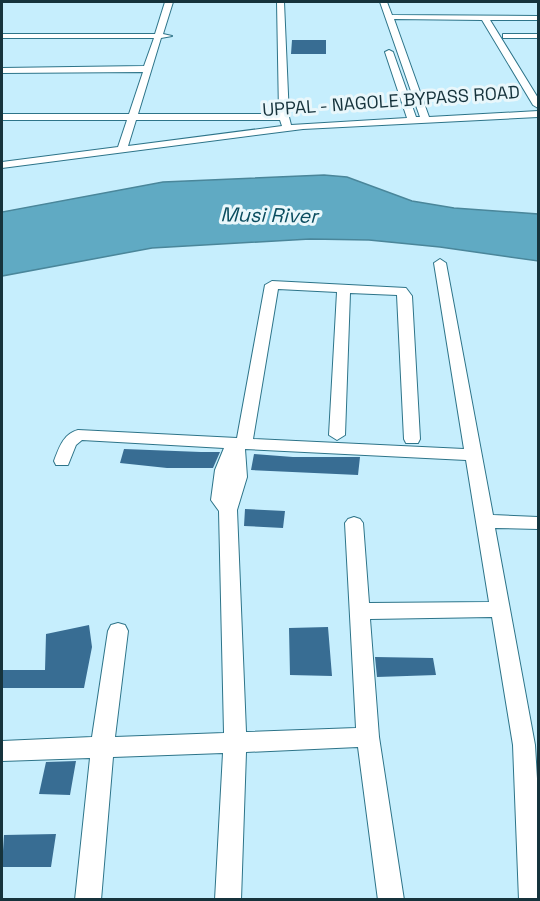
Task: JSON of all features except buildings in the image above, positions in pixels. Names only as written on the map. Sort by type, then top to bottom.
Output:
[{"type":"street","points":[[123,147],[169,2]]},
{"type":"street","points":[[165,46],[178,2]]},
{"type":"street","points":[[272,2],[272,36]]},
{"type":"street","points":[[281,2],[285,120]]},
{"type":"street","points":[[384,2],[424,116]]},
{"type":"street","points":[[389,18],[538,19]]},
{"type":"street","points":[[389,18],[538,19]]},
{"type":"street","points":[[486,20],[538,107]]},
{"type":"street","points":[[497,20],[526,66]]},
{"type":"street","points":[[2,34],[157,34],[168,36]]},
{"type":"street","points":[[507,37],[538,37]]},
{"type":"street","points":[[385,40],[410,117]]},
{"type":"street","points":[[157,77],[160,67]]},
{"type":"street","points":[[2,72],[148,72]]},
{"type":"street","points":[[2,119],[132,119],[143,128],[271,121],[272,106],[285,120]]},
{"type":"street","name":"UPPAL - NAGOLE BYPASS ROAD","points":[[2,165],[123,147],[143,128],[285,120],[410,117],[538,107]]},
{"type":"street","name":"UPPAL - NAGOLE BYPASS ROAD","points":[[424,116],[538,114]]},
{"type":"street","name":"UPPAL - NAGOLE BYPASS ROAD","points":[[143,128],[285,120]]},
{"type":"street","name":"UPPAL - NAGOLE BYPASS ROAD","points":[[2,159],[123,147]]},
{"type":"street","points":[[440,263],[524,746],[532,900]]},
{"type":"street","points":[[228,900],[235,741],[228,510],[234,500],[239,443],[272,285],[401,291],[405,296],[412,439]]},
{"type":"street","points":[[337,435],[344,288]]},
{"type":"street","points":[[62,461],[69,443],[78,435],[474,455]]},
{"type":"street","points":[[486,521],[538,524]]},
{"type":"street","points":[[354,523],[368,737],[391,900]]},
{"type":"street","points":[[359,611],[502,609]]},
{"type":"street","points":[[88,900],[102,747],[118,631]]},
{"type":"street","points":[[2,751],[368,737]]},
{"type":"water","name":"Musi River","points":[[324,175],[347,177],[412,201],[454,208],[538,214],[538,261],[440,247],[369,240],[310,239],[152,248],[2,276],[2,212],[163,182]]}]
